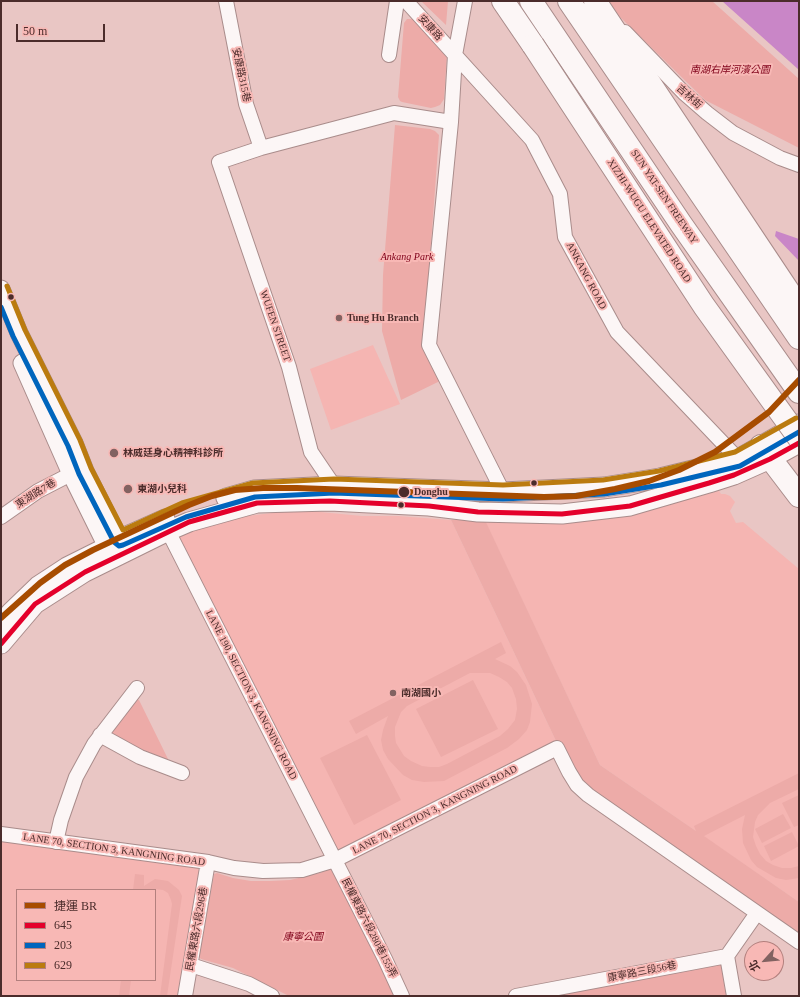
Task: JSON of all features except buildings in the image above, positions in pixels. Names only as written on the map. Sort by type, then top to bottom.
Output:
[{"type":"highway","name":"XIZHI-WUGU ELEVATED ROAD","points":[[503,1],[704,306],[799,438]]},
{"type":"highway","name":"SUN YAT-SEN FREEWAY","points":[[531,1],[681,224],[799,392]]},
{"type":"highway","points":[[569,1],[799,338]]},
{"type":"highway","points":[[595,1],[799,307]]},
{"type":"highway","points":[[766,453],[799,496]]},
{"type":"main road","points":[[766,453],[799,424]]},
{"type":"main road","points":[[1,624],[11,612],[38,586],[68,567],[189,522],[257,503],[330,501],[429,506],[478,512],[562,514],[630,506],[709,483],[736,467],[766,453],[799,443]]},
{"type":"main road","points":[[1,644],[36,604],[85,572],[116,549],[184,510],[254,490],[334,486],[503,492],[604,487],[736,467]]},
{"type":"street","name":"安康路315巷","points":[[226,1],[246,104],[261,148]]},
{"type":"street","points":[[389,55],[397,1]]},
{"type":"street","name":"安康路","points":[[406,1],[455,55]]},
{"type":"street","points":[[465,1],[455,55],[451,122],[429,345],[503,492]]},
{"type":"street","name":"吉林街","points":[[602,1],[621,29],[684,93],[707,113],[733,133],[780,158],[799,166]]},
{"type":"street","name":"ANKANG ROAD","points":[[455,55],[532,140],[560,194],[565,237],[617,332],[736,467]]},
{"type":"street","points":[[261,148],[394,113],[451,122]]},
{"type":"street","name":"WUFEN STREET","points":[[261,148],[219,162],[289,367],[311,452],[334,486]]},
{"type":"street","points":[[1,290],[19,333],[74,443],[116,549]]},
{"type":"street","points":[[1,316],[71,474],[116,549]]},
{"type":"street","name":"東湖路7巷","points":[[1,517],[38,491],[71,474]]},
{"type":"street","name":"LANE 190, SECTION 3, KANGNING ROAD","points":[[168,531],[335,860]]},
{"type":"street","points":[[56,842],[61,820],[76,777],[100,735],[137,688]]},
{"type":"street","points":[[100,735],[140,757],[182,773]]},
{"type":"street","name":"LANE 70, SECTION 3, KANGNING ROAD","points":[[1,834],[208,862],[234,868],[263,871],[302,870],[335,860],[557,748],[577,785],[588,795],[799,942]]},
{"type":"street","name":"民權東路六段280巷155弄","points":[[335,860],[402,996]]},
{"type":"street","name":"民權東路六段296巷","points":[[185,996],[208,862]]},
{"type":"street","points":[[734,996],[728,956],[757,913]]},
{"type":"street","name":"康寧路三段56巷","points":[[516,996],[728,956]]},
{"type":"street","points":[[191,965],[249,984],[272,996]]},
{"type":"shaded area","points":[[722,1],[799,1],[799,70]]},
{"type":"shaded area","points":[[776,231],[799,239],[799,261],[775,236]]},
{"type":"shaded area","points":[[373,345],[400,404],[331,430],[310,369]]},
{"type":"shaded area","points":[[719,491],[721,494],[730,496],[735,502],[730,511],[736,523],[743,522],[799,569],[799,902],[600,765],[484,519],[639,510]]},
{"type":"shaded area","name":"南湖國小","points":[[280,512],[320,512],[362,516],[398,516],[451,520],[556,741],[336,852],[173,536],[231,518]]},
{"type":"shaded area","points":[[1,841],[198,868],[200,873],[177,996],[1,996]]},
{"type":"green space","points":[[421,1],[448,1],[446,25]]},
{"type":"green space","name":"南湖右岸河濱公園","points":[[609,1],[712,1],[799,79],[799,148],[705,100],[620,17]]},
{"type":"green space","points":[[407,19],[414,19],[447,54],[444,99],[440,105],[435,107],[431,108],[402,102],[398,97],[404,23]]},
{"type":"green space","name":"Ankang Park","points":[[395,125],[430,129],[439,135],[428,284],[440,381],[401,400],[382,331],[383,275]]},
{"type":"green space","points":[[451,520],[485,520],[600,765],[696,831],[694,826],[799,773],[799,789],[770,803],[758,815],[755,822],[753,837],[760,854],[766,861],[782,868],[799,866],[799,878],[786,880],[776,878],[757,867],[751,860],[743,843],[742,829],[745,815],[704,836],[799,902],[799,936],[583,783],[556,741]]},
{"type":"green space","points":[[501,642],[506,653],[495,659],[510,666],[517,672],[526,685],[532,704],[530,722],[527,730],[519,739],[507,748],[444,781],[424,782],[412,780],[403,775],[388,759],[383,750],[381,740],[388,716],[356,734],[349,721]],"holes":[[[470,673],[490,673],[507,682],[512,688],[516,699],[517,709],[515,720],[508,729],[500,736],[439,767],[422,766],[404,756],[396,743],[395,727],[401,712],[407,706]]]},
{"type":"green space","points":[[473,680],[498,729],[441,757],[416,709]]},
{"type":"green space","points":[[136,699],[139,700],[168,759],[167,763],[110,735],[109,730]]},
{"type":"green space","points":[[367,735],[401,800],[354,825],[320,758]]},
{"type":"green space","points":[[799,795],[799,825],[794,827],[782,803]]},
{"type":"green space","points":[[783,814],[791,828],[762,843],[755,829]]},
{"type":"green space","points":[[792,832],[799,846],[771,861],[764,846]]},
{"type":"green space","name":"康寧公園","points":[[332,868],[399,996],[289,996],[233,968],[201,959],[199,957],[214,874],[217,873],[233,878],[251,881],[290,880],[320,873]]},
{"type":"green space","points":[[135,874],[144,875],[144,886],[155,879],[168,881],[179,890],[182,896],[167,996],[160,996],[172,904],[171,900],[168,893],[163,890],[133,889]]},
{"type":"green space","points":[[721,964],[726,996],[551,996]]},
{"type":"green space","points":[[121,981],[131,981],[129,996],[119,996]]},
{"type":"metro line","name":"BR","points":[[1,618],[40,583],[65,565],[93,550],[189,505],[212,496],[235,490],[263,488],[544,497],[576,496],[615,489],[649,481],[679,470],[715,452],[769,412],[799,380]]},
{"type":"transit line","name":"629","points":[[7,286],[25,330],[80,440],[91,468],[123,530],[182,503],[253,483],[334,479],[503,485],[603,480],[659,471],[735,452],[796,418]]},
{"type":"transit line","name":"203","points":[[1,307],[13,336],[68,446],[79,474],[114,542],[119,546],[186,517],[255,497],[334,493],[503,499],[604,494],[661,485],[740,466],[799,432]]},
{"type":"transit line","name":"645","points":[[1,644],[35,604],[85,572],[189,522],[257,503],[330,501],[429,506],[478,512],[562,514],[630,506],[709,483],[734,475],[770,459],[799,443]]},
{"type":"place","name":"Tung Hu Branch","points":[[339,318]]},
{"type":"place","name":"林威廷身心精神科診所","points":[[114,453]]},
{"type":"place","name":"東湖小兒科","points":[[128,489]]},
{"type":"place","name":"Donghu","points":[[404,492]]},
{"type":"place","name":"南湖國小","points":[[393,693]]}]
